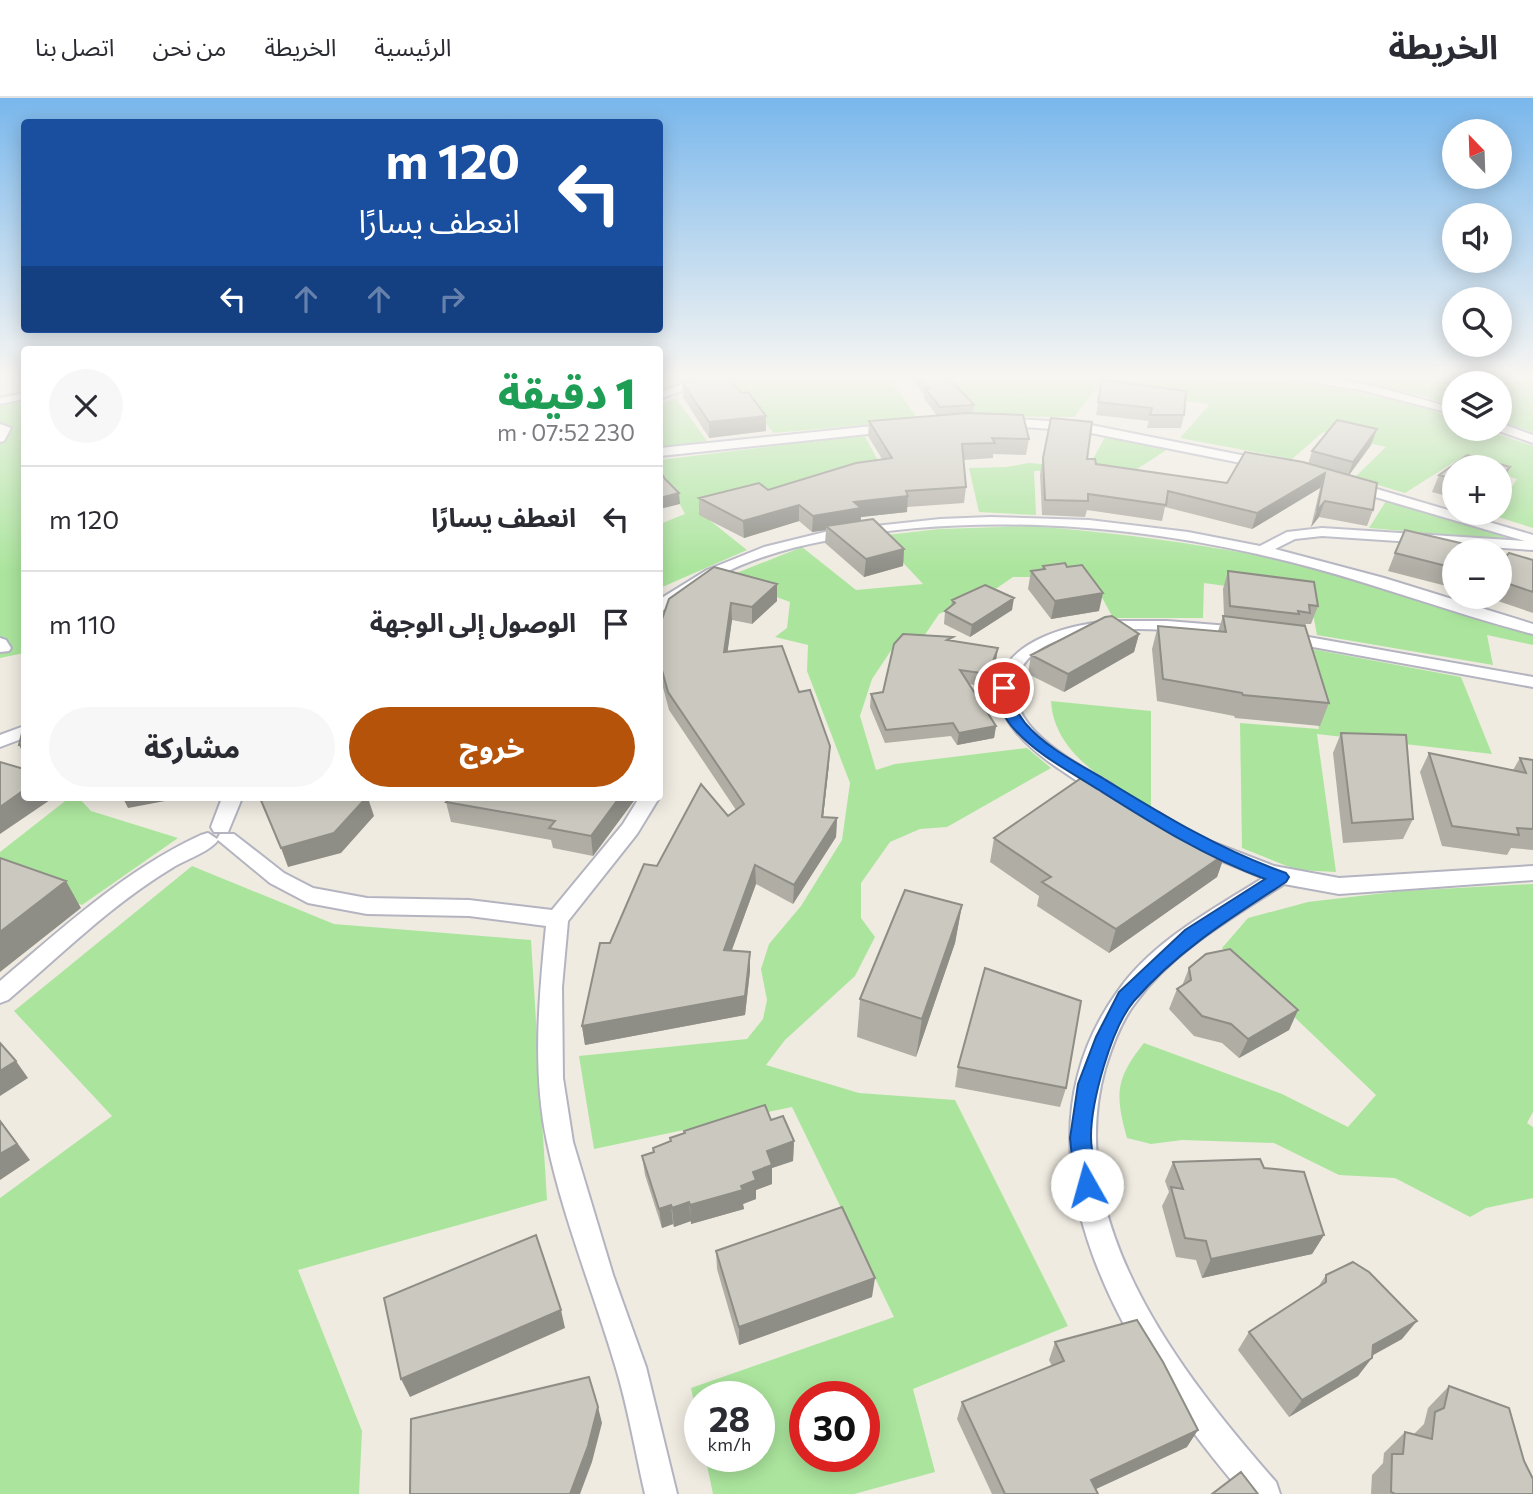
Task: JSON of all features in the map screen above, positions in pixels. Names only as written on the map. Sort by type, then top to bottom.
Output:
[{"type":"street","points":[[663,452],[766,441]]},
{"type":"street","points":[[1150,441],[1277,467]]},
{"type":"street","points":[[1341,483],[1533,539]]},
{"type":"street","points":[[663,604],[704,575],[758,554],[816,537],[913,524],[977,520],[1069,524],[1162,534],[1261,551],[1533,629]]},
{"type":"street","points":[[1261,551],[1292,535],[1322,532],[1533,546]]},
{"type":"street","points":[[1119,797],[1052,754],[1021,728],[1005,701],[1004,688],[1018,659],[1048,639],[1066,632],[1109,625],[1173,626],[1262,635],[1533,682]]},
{"type":"street","points":[[0,741],[21,733]]},
{"type":"street","points":[[0,994],[127,889],[189,847],[219,835],[231,801]]},
{"type":"street","points":[[647,801],[630,829],[557,919],[551,987],[551,1078],[560,1142],[599,1275],[631,1367],[662,1494]]},
{"type":"street","points":[[219,835],[277,878],[308,895],[367,906],[469,908],[557,919]]},
{"type":"street","points":[[1189,839],[1244,865],[1280,877],[1339,886],[1533,873]]},
{"type":"street","points":[[1264,1494],[1191,1403],[1145,1332],[1117,1278],[1100,1236],[1087,1185],[1081,1138],[1088,1084],[1105,1037],[1126,997],[1192,935],[1280,877]]},
{"type":"green space","points":[[0,441],[21,441],[21,654],[0,658]]},
{"type":"green space","points":[[663,441],[706,441],[663,448]]},
{"type":"green space","points":[[814,441],[867,441],[885,473],[698,511],[747,550],[663,587],[663,523],[685,514],[663,473],[663,460]]},
{"type":"green space","points":[[1103,441],[1127,441],[1168,449],[1134,471],[1034,471],[1036,515],[979,512],[969,468],[1029,463],[1088,468]]},
{"type":"green space","points":[[1197,441],[1312,441],[1292,459]]},
{"type":"green space","points":[[1361,441],[1518,441],[1533,446],[1533,528],[1512,521],[1512,486],[1517,479],[1512,478],[1512,455],[1442,455],[1442,470],[1405,493],[1354,478],[1386,447]]},
{"type":"green space","points":[[1386,501],[1442,517],[1442,525],[1470,525],[1508,539],[1498,539],[1369,528]]},
{"type":"green space","points":[[1031,526],[1229,550],[1354,578],[1442,605],[1442,609],[1456,609],[1533,633],[1533,645],[1487,635],[1493,665],[1317,635],[1310,598],[1204,583],[1203,618],[1113,618],[1091,577],[1013,577],[997,588],[939,614],[922,639],[894,646],[872,679],[860,716],[876,770],[895,764],[1027,748],[1051,768],[947,827],[920,829],[890,842],[861,883],[861,918],[875,937],[855,976],[785,1040],[766,1065],[859,1093],[955,1100],[1068,1326],[913,1389],[935,1472],[854,1494],[713,1494],[708,1472],[775,1472],[775,1381],[711,1381],[894,1317],[792,1107],[594,1149],[579,1056],[747,1039],[763,1019],[767,1000],[761,969],[769,944],[801,906],[842,840],[850,783],[807,671],[808,645],[775,637],[787,628],[790,602],[724,578],[802,547],[856,590],[923,584],[878,536],[939,529]]},
{"type":"green space","points":[[1301,647],[1461,677],[1492,754],[1317,734],[1336,872],[1297,870],[1242,848],[1240,723],[1319,729]]},
{"type":"green space","points":[[1051,701],[1151,711],[1151,807],[1102,777],[1073,752],[1054,720]]},
{"type":"green space","points":[[65,801],[82,801],[91,811],[178,838],[82,905],[0,874],[0,852]]},
{"type":"green space","points":[[192,866],[334,924],[531,940],[547,1200],[298,1270],[362,1431],[359,1494],[0,1494],[0,1198],[112,1116],[14,1011]]},
{"type":"green space","points":[[1533,884],[1533,1112],[1527,1123],[1533,1127],[1533,1198],[1486,1208],[1470,1217],[1395,1178],[1339,1175],[1274,1143],[1182,1140],[1151,1144],[1127,1138],[1119,1099],[1120,1088],[1127,1067],[1144,1043],[1282,1094],[1348,1127],[1376,1095],[1222,948],[1248,918],[1308,902],[1402,891]]},
{"type":"building","points":[[882,441],[995,443],[962,444],[966,487],[906,491],[908,496],[854,502],[861,508],[813,516],[799,505],[743,521],[699,498],[759,483],[768,490],[856,463],[892,458]]},
{"type":"building","points":[[1046,441],[1089,441],[1087,459],[1095,459],[1096,464],[1227,483],[1245,452],[1303,462],[1377,483],[1373,510],[1325,501],[1317,511],[1325,473],[1257,513],[1168,491],[1166,505],[1088,494],[1088,501],[1045,500],[1043,458]]},
{"type":"building","points":[[1320,441],[1368,441],[1353,462],[1312,451]]},
{"type":"building","points":[[663,475],[665,479],[679,493],[663,497]]},
{"type":"building","points":[[873,519],[904,549],[866,559],[826,526]]},
{"type":"building","points":[[1405,530],[1443,539],[1442,565],[1395,553]]},
{"type":"building","points":[[1512,554],[1533,560],[1533,592],[1512,585]]},
{"type":"building","points":[[1065,563],[1067,567],[1082,565],[1103,593],[1055,601],[1031,571],[1045,569],[1043,566]]},
{"type":"building","points":[[714,567],[777,584],[752,607],[731,603],[724,652],[782,646],[799,692],[810,690],[830,746],[822,817],[837,818],[794,885],[755,865],[724,950],[750,952],[745,996],[582,1026],[600,943],[610,943],[644,864],[657,866],[701,784],[728,816],[744,804],[668,692],[663,674],[663,616],[669,599]]},
{"type":"building","points":[[1228,571],[1314,582],[1318,606],[1309,605],[1310,613],[1298,611],[1299,614],[1230,606]]},
{"type":"building","points":[[985,585],[1014,598],[972,625],[945,611],[955,603],[952,600]]},
{"type":"building","points":[[1112,616],[1139,634],[1068,674],[1031,655],[1105,617]]},
{"type":"building","points":[[1223,616],[1305,626],[1329,703],[1243,695],[1163,679],[1158,626],[1226,632]]},
{"type":"building","points":[[903,634],[953,637],[947,640],[998,648],[988,674],[960,670],[996,726],[959,733],[953,723],[886,730],[871,694],[883,692],[894,644]]},
{"type":"building","points":[[1341,733],[1406,735],[1413,819],[1352,823]]},
{"type":"building","points":[[1429,753],[1526,773],[1520,758],[1533,760],[1533,829],[1517,828],[1519,835],[1452,826]]},
{"type":"building","points":[[0,762],[21,768],[21,792],[0,807]]},
{"type":"building","points":[[1090,772],[1155,814],[1159,812],[1225,854],[1116,929],[1042,882],[1051,877],[994,838]]},
{"type":"building","points":[[261,801],[363,801],[334,833],[281,848]]},
{"type":"building","points":[[617,801],[591,836],[549,828],[555,821],[446,802]]},
{"type":"building","points":[[0,858],[66,881],[0,932]]},
{"type":"building","points":[[905,890],[962,905],[922,1019],[860,999]]},
{"type":"building","points":[[1230,949],[1298,1010],[1248,1039],[1231,1024],[1202,1016],[1177,989],[1191,980],[1189,968],[1206,954]]},
{"type":"building","points":[[985,968],[1081,1001],[1066,1088],[958,1067]]},
{"type":"building","points":[[0,1043],[16,1061],[0,1071]]},
{"type":"building","points":[[765,1105],[771,1120],[783,1116],[794,1141],[767,1151],[772,1165],[753,1172],[756,1180],[741,1186],[743,1190],[690,1205],[689,1202],[659,1209],[642,1156],[654,1152],[653,1148],[671,1141],[670,1138],[685,1133],[684,1131]]},
{"type":"building","points":[[0,1121],[17,1144],[0,1154]]},
{"type":"building","points":[[1260,1159],[1264,1168],[1304,1172],[1324,1235],[1211,1259],[1206,1241],[1185,1238],[1171,1187],[1183,1189],[1173,1162]]},
{"type":"building","points":[[842,1207],[875,1278],[739,1327],[716,1251]]},
{"type":"building","points":[[536,1235],[561,1310],[401,1379],[384,1298]]},
{"type":"building","points":[[1353,1262],[1369,1272],[1417,1321],[1373,1345],[1372,1358],[1302,1400],[1249,1332],[1326,1282],[1326,1275]]},
{"type":"building","points":[[1137,1320],[1163,1362],[1198,1430],[1091,1480],[1098,1494],[1005,1494],[962,1402],[1064,1361],[1055,1342]]},
{"type":"building","points":[[589,1377],[598,1407],[588,1446],[570,1494],[410,1494],[411,1419]]},
{"type":"building","points":[[1449,1386],[1509,1408],[1524,1461],[1533,1479],[1533,1494],[1391,1492],[1392,1454],[1403,1454],[1405,1432],[1432,1439],[1435,1412],[1444,1408]]},
{"type":"building","points":[[1241,1472],[1258,1494],[1212,1494]]},
{"type":"route","points":[[1004,688],[1005,701],[1021,728],[1052,754],[1189,839],[1244,865],[1280,877],[1192,935],[1126,997],[1105,1037],[1088,1084],[1081,1138],[1087,1185]]}]
